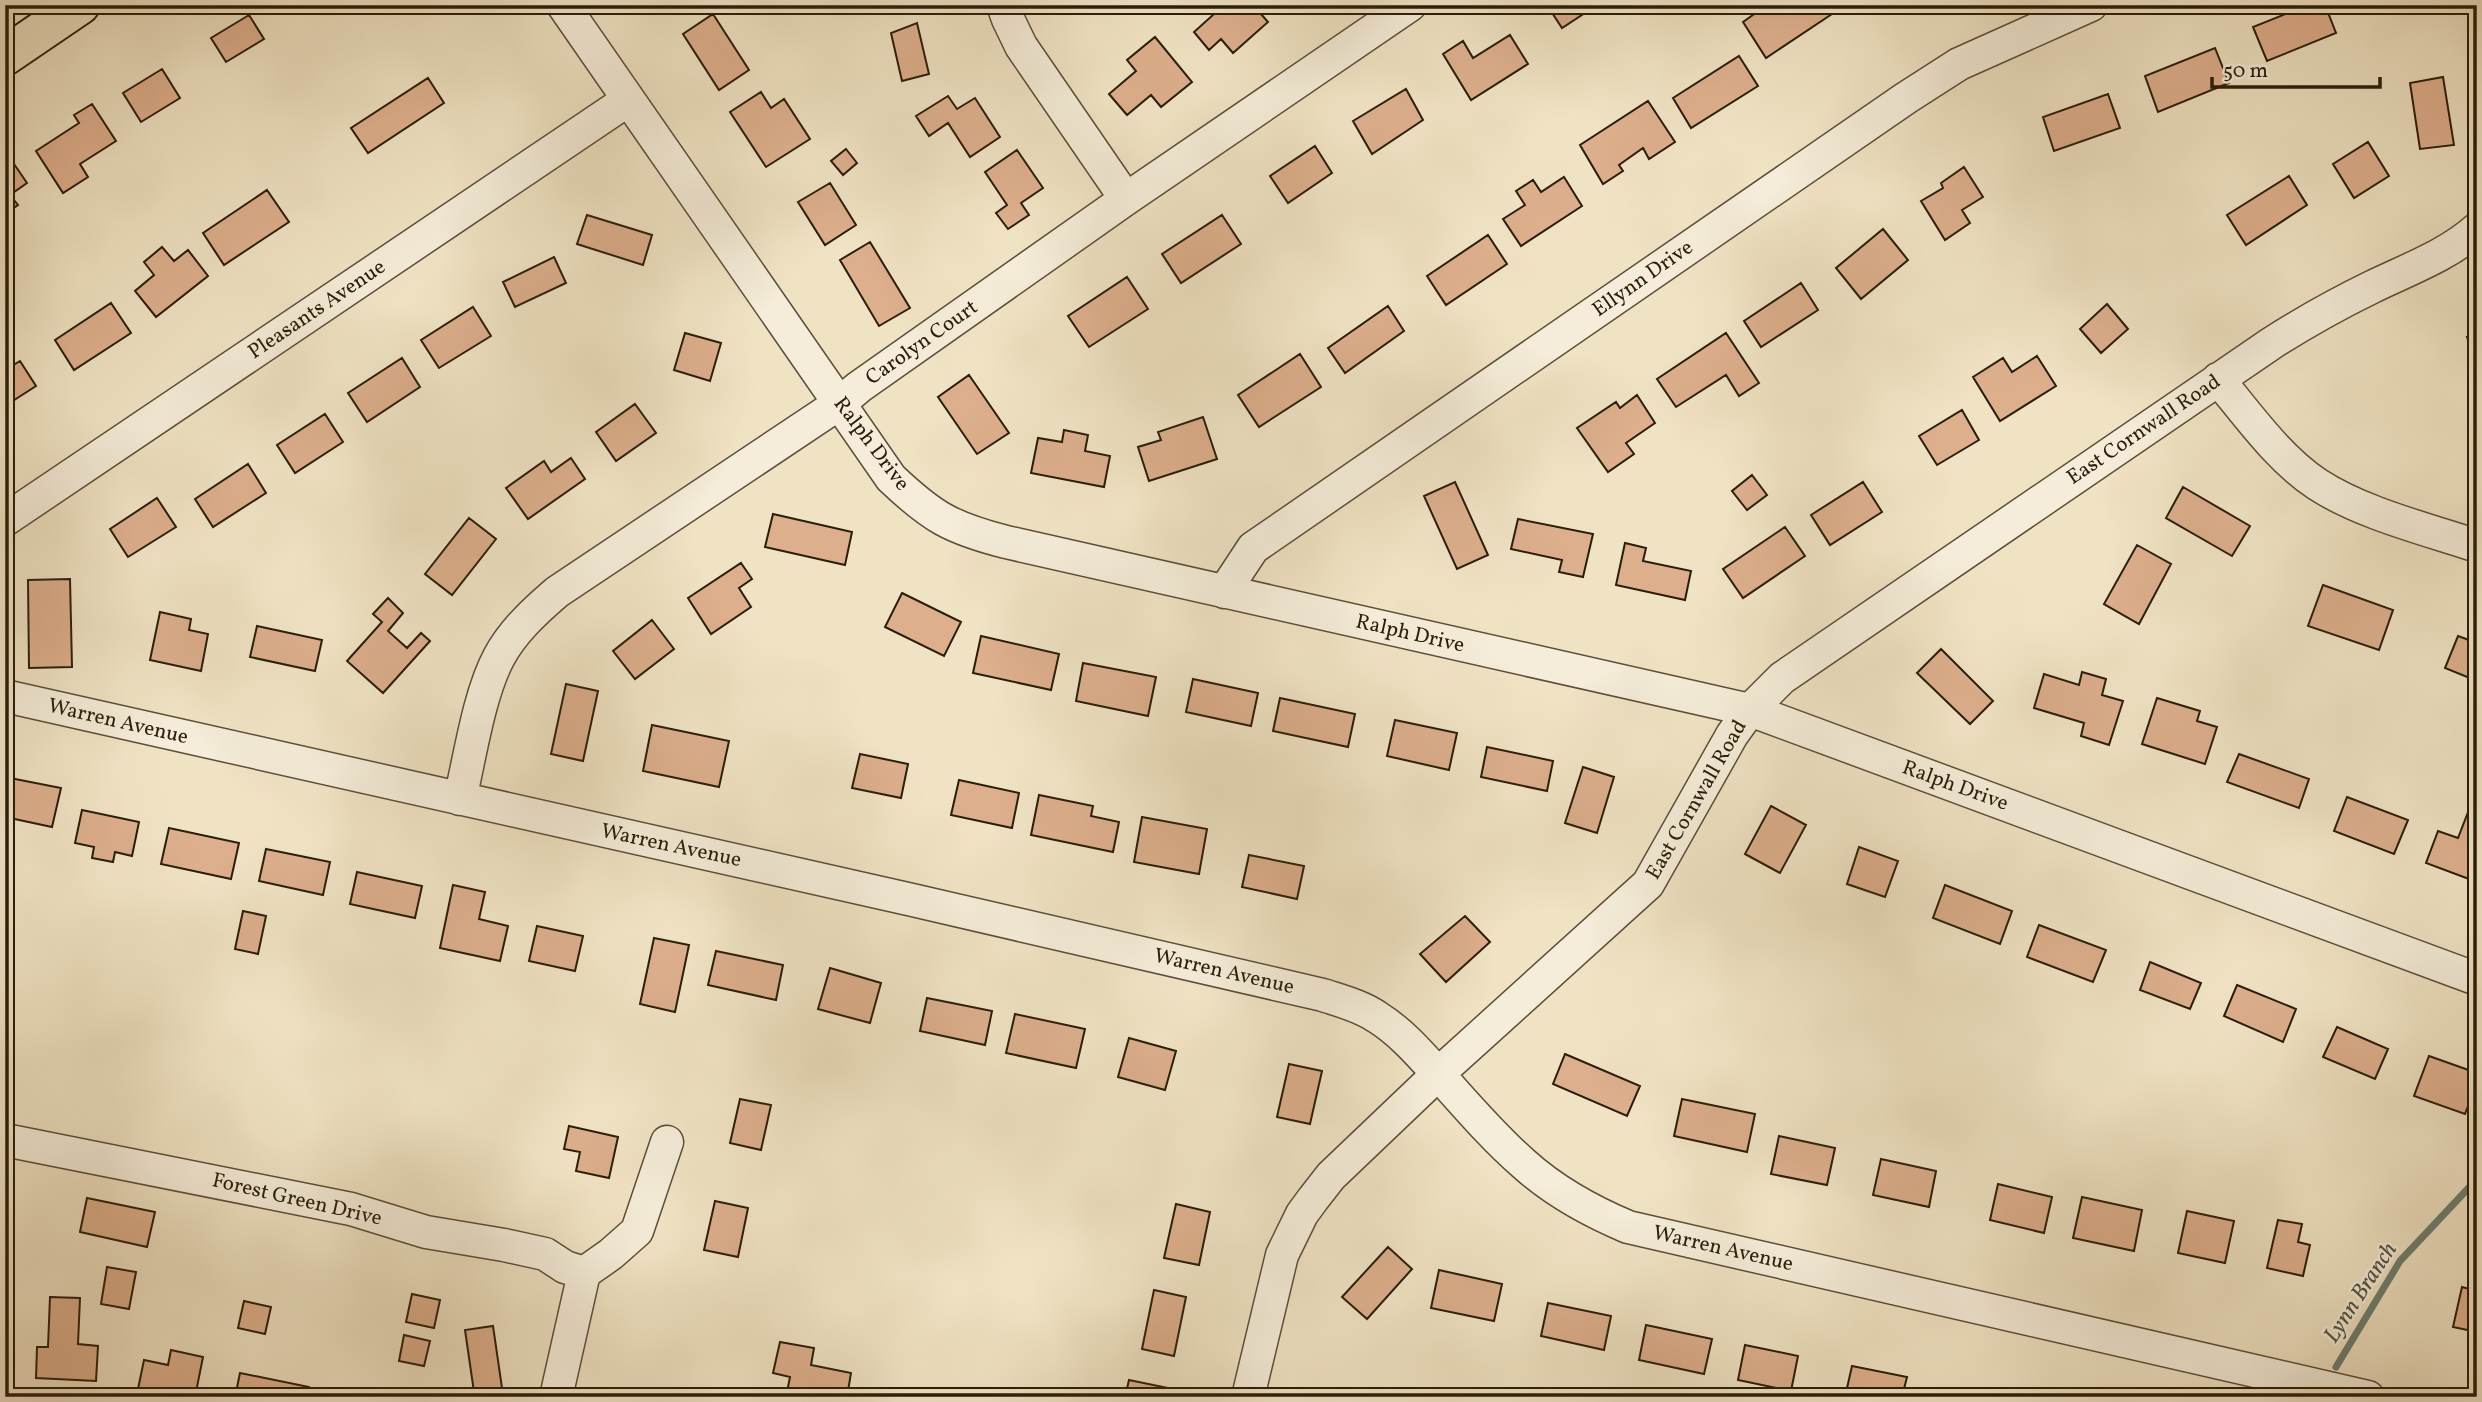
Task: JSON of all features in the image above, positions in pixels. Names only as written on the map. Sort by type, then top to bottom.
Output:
[{"type":"main road","points":[[5,56],[79,5]]},
{"type":"street","name":"Ralph Drive","points":[[563,5],[891,478],[930,513],[953,526],[1006,542],[1750,710],[2477,979]]},
{"type":"street","points":[[1003,5],[1021,46],[1126,199]]},
{"type":"street","name":"Carolyn Court","points":[[460,799],[487,686],[498,657],[531,614],[556,592],[840,404],[857,388],[1126,199],[1410,5]]},
{"type":"street","name":"Ellynn Drive","points":[[1224,592],[1253,548],[1906,98],[1959,64],[2091,5]]},
{"type":"street","name":"Pleasants Avenue","points":[[5,520],[628,100]]},
{"type":"street","name":"East Cornwall Road","points":[[1248,1397],[1275,1276],[1290,1236],[1302,1214],[1331,1176],[1438,1074],[1648,884],[1732,735],[1750,710],[1782,678],[2218,379],[2331,307],[2442,252],[2466,239],[2477,229]]},
{"type":"street","points":[[2218,379],[2287,459],[2316,483],[2359,505],[2477,546]]},
{"type":"street","name":"Warren Avenue","points":[[5,696],[894,895],[1323,995],[1375,1015],[1412,1045],[1502,1143],[1543,1180],[1594,1212],[1628,1227],[2368,1397]]},
{"type":"street","name":"Forest Green Drive","points":[[5,1140],[351,1209],[426,1232],[545,1254],[565,1267],[584,1273]]},
{"type":"street","points":[[556,1397],[584,1273],[637,1231],[667,1142]]},
{"type":"building","points":[[1224,5],[1253,5],[1268,22],[1233,53],[1221,39],[1209,50],[1194,32]]},
{"type":"building","points":[[1547,5],[1597,5],[1562,28]]},
{"type":"building","points":[[1767,5],[1835,5],[1838,10],[1766,58],[1743,22]]},
{"type":"building","points":[[2308,5],[2325,5],[2336,33],[2267,61],[2253,27]]},
{"type":"building","points":[[713,14],[749,70],[719,90],[683,34]]},
{"type":"building","points":[[249,15],[264,39],[226,62],[211,38]]},
{"type":"building","points":[[917,23],[929,74],[902,81],[891,33]]},
{"type":"building","points":[[1510,35],[1528,64],[1471,100],[1443,54],[1463,41],[1473,58]]},
{"type":"building","points":[[1155,37],[1192,82],[1161,107],[1151,95],[1127,115],[1109,94],[1136,71],[1127,60]]},
{"type":"building","points":[[2215,48],[2229,83],[2158,112],[2145,76]]},
{"type":"building","points":[[1739,56],[1758,86],[1691,128],[1673,98]]},
{"type":"building","points":[[162,69],[180,98],[141,122],[123,93]]},
{"type":"building","points":[[2443,77],[2454,145],[2420,149],[2410,83]]},
{"type":"building","points":[[428,78],[444,103],[368,153],[351,128]]},
{"type":"building","points":[[1406,89],[1423,120],[1372,154],[1353,121]]},
{"type":"building","points":[[761,92],[771,108],[784,99],[810,139],[766,167],[730,112]]},
{"type":"building","points":[[2108,94],[2120,128],[2054,151],[2043,117]]},
{"type":"building","points":[[948,96],[957,109],[975,98],[1000,137],[970,157],[948,123],[929,136],[916,116]]},
{"type":"building","points":[[1648,101],[1675,142],[1649,159],[1643,148],[1619,165],[1623,171],[1603,184],[1580,145]]},
{"type":"building","points":[[92,104],[116,141],[80,164],[88,177],[63,193],[36,151],[79,123],[74,115]]},
{"type":"building","points":[[2368,142],[2389,176],[2354,198],[2333,164]]},
{"type":"building","points":[[1315,146],[1332,173],[1288,203],[1270,176]]},
{"type":"building","points":[[846,149],[857,163],[843,175],[831,161]]},
{"type":"building","points":[[1017,150],[1043,188],[1021,203],[1029,215],[1008,229],[996,213],[1007,205],[985,172]]},
{"type":"building","points":[[12,161],[27,183],[10,195],[18,205],[5,214],[5,166]]},
{"type":"building","points":[[1964,167],[1983,197],[1962,210],[1970,223],[1945,240],[1921,201],[1943,188],[1941,183]]},
{"type":"building","points":[[2289,176],[2307,205],[2246,245],[2227,215]]},
{"type":"building","points":[[1564,177],[1582,206],[1521,246],[1503,219],[1525,205],[1516,191],[1533,180],[1541,192]]},
{"type":"building","points":[[830,183],[856,225],[825,245],[798,202]]},
{"type":"building","points":[[267,190],[289,222],[224,265],[203,233]]},
{"type":"building","points":[[587,215],[652,235],[643,265],[577,244]]},
{"type":"building","points":[[1222,215],[1241,244],[1181,283],[1162,254]]},
{"type":"building","points":[[1883,229],[1908,260],[1861,299],[1836,268]]},
{"type":"building","points":[[1488,235],[1507,264],[1446,305],[1427,276]]},
{"type":"building","points":[[870,242],[910,308],[879,326],[840,260]]},
{"type":"building","points":[[162,247],[174,261],[188,250],[208,276],[156,317],[135,291],[154,275],[144,262]]},
{"type":"building","points":[[554,257],[566,283],[515,307],[503,282]]},
{"type":"building","points":[[1127,277],[1148,309],[1089,347],[1068,316]]},
{"type":"building","points":[[1801,283],[1818,310],[1761,347],[1744,321]]},
{"type":"building","points":[[111,303],[131,333],[74,370],[55,340]]},
{"type":"building","points":[[2107,304],[2128,329],[2101,353],[2080,329]]},
{"type":"building","points":[[1388,306],[1404,331],[1345,373],[1328,348]]},
{"type":"building","points":[[473,307],[491,336],[439,368],[421,340]]},
{"type":"building","points":[[685,333],[721,343],[710,381],[674,370]]},
{"type":"building","points":[[1726,333],[1759,383],[1739,396],[1726,375],[1676,407],[1657,379]]},
{"type":"building","points":[[2477,334],[2477,364],[2467,337]]},
{"type":"building","points":[[1300,354],[1321,387],[1259,427],[1238,395]]},
{"type":"building","points":[[2037,356],[2056,386],[2000,421],[1973,377],[2003,358],[2012,372]]},
{"type":"building","points":[[402,358],[420,387],[367,422],[348,393]]},
{"type":"building","points":[[20,361],[36,386],[5,406],[5,370]]},
{"type":"building","points":[[969,375],[1009,433],[977,454],[938,397]]},
{"type":"building","points":[[1637,395],[1655,423],[1626,443],[1634,454],[1608,472],[1577,428],[1616,402],[1620,408]]},
{"type":"building","points":[[635,404],[656,433],[616,461],[596,432]]},
{"type":"building","points":[[1962,410],[1979,440],[1937,465],[1919,436]]},
{"type":"building","points":[[325,414],[343,442],[295,473],[277,445]]},
{"type":"building","points":[[1203,417],[1217,459],[1149,481],[1138,447],[1161,440],[1158,432]]},
{"type":"building","points":[[1064,430],[1088,435],[1085,451],[1110,456],[1104,487],[1031,473],[1038,438],[1062,442]]},
{"type":"building","points":[[571,458],[585,479],[528,519],[506,488],[544,461],[551,472]]},
{"type":"building","points":[[248,464],[266,493],[213,527],[195,499]]},
{"type":"building","points":[[1752,475],[1767,495],[1747,510],[1732,491]]},
{"type":"building","points":[[1455,482],[1488,555],[1457,569],[1424,496]]},
{"type":"building","points":[[1863,482],[1882,512],[1830,545],[1811,515]]},
{"type":"building","points":[[2183,487],[2250,526],[2232,556],[2166,518]]},
{"type":"building","points":[[157,498],[176,527],[128,557],[110,529]]},
{"type":"building","points":[[773,514],[852,532],[845,565],[765,547]]},
{"type":"building","points":[[469,518],[496,539],[452,595],[425,574]]},
{"type":"building","points":[[1518,519],[1593,534],[1583,577],[1559,572],[1562,560],[1511,549]]},
{"type":"building","points":[[1785,527],[1805,556],[1743,598],[1723,569]]},
{"type":"building","points":[[1625,543],[1646,548],[1643,561],[1691,571],[1685,600],[1616,585]]},
{"type":"building","points":[[2137,545],[2171,564],[2139,624],[2104,604]]},
{"type":"building","points":[[741,563],[752,579],[739,588],[751,607],[711,634],[688,598]]},
{"type":"building","points":[[70,579],[72,667],[29,668],[28,580]]},
{"type":"building","points":[[2323,585],[2393,610],[2379,650],[2308,626]]},
{"type":"building","points":[[902,593],[961,622],[944,656],[885,627]]},
{"type":"building","points":[[388,598],[403,613],[388,631],[407,648],[421,633],[430,641],[383,693],[347,661],[382,622],[373,614]]},
{"type":"building","points":[[160,612],[191,619],[189,630],[208,634],[201,671],[150,660]]},
{"type":"building","points":[[652,620],[674,649],[635,679],[613,651]]},
{"type":"building","points":[[257,626],[322,640],[315,671],[250,657]]},
{"type":"building","points":[[981,636],[1059,654],[1051,690],[973,673]]},
{"type":"building","points":[[2458,636],[2477,643],[2477,681],[2445,668]]},
{"type":"building","points":[[1941,649],[1993,701],[1970,724],[1917,673]]},
{"type":"building","points":[[1083,663],[1156,677],[1148,716],[1076,701]]},
{"type":"building","points":[[2082,672],[2106,679],[2102,695],[2123,701],[2109,745],[2081,736],[2084,723],[2034,708],[2044,674],[2079,685]]},
{"type":"building","points":[[1193,679],[1258,693],[1251,726],[1186,712]]},
{"type":"building","points":[[566,684],[598,691],[583,761],[551,754]]},
{"type":"building","points":[[1280,698],[1355,714],[1348,747],[1273,731]]},
{"type":"building","points":[[2157,698],[2200,711],[2197,721],[2217,727],[2205,764],[2142,744]]},
{"type":"building","points":[[1395,720],[1457,733],[1449,770],[1387,756]]},
{"type":"building","points":[[652,725],[729,741],[719,787],[643,771]]},
{"type":"building","points":[[1487,747],[1553,761],[1547,791],[1481,777]]},
{"type":"building","points":[[860,754],[908,764],[901,798],[852,788]]},
{"type":"building","points":[[2239,754],[2309,779],[2299,808],[2227,782]]},
{"type":"building","points":[[1583,767],[1614,777],[1597,833],[1565,823]]},
{"type":"building","points":[[5,777],[61,788],[52,827],[5,817]]},
{"type":"building","points":[[959,780],[1019,793],[1012,828],[951,815]]},
{"type":"building","points":[[1039,795],[1093,806],[1091,816],[1119,822],[1113,852],[1031,835]]},
{"type":"building","points":[[2347,797],[2408,820],[2394,854],[2334,831]]},
{"type":"building","points":[[1771,806],[1806,825],[1780,873],[1745,854]]},
{"type":"building","points":[[2470,807],[2477,810],[2477,882],[2426,863],[2438,831],[2458,838]]},
{"type":"building","points":[[82,810],[139,822],[132,856],[115,852],[113,862],[92,858],[94,847],[75,843]]},
{"type":"building","points":[[1142,817],[1207,829],[1199,874],[1134,862]]},
{"type":"building","points":[[169,828],[239,843],[231,879],[161,864]]},
{"type":"building","points":[[1859,847],[1898,861],[1885,897],[1847,884]]},
{"type":"building","points":[[266,849],[330,862],[323,895],[259,881]]},
{"type":"building","points":[[1249,855],[1304,866],[1297,899],[1242,887]]},
{"type":"building","points":[[357,872],[422,886],[415,918],[350,904]]},
{"type":"building","points":[[453,885],[485,892],[479,919],[508,926],[500,961],[440,948]]},
{"type":"building","points":[[1945,885],[2012,911],[2000,944],[1933,918]]},
{"type":"building","points":[[243,911],[266,916],[258,954],[235,949]]},
{"type":"building","points":[[1465,916],[1490,942],[1446,982],[1420,954]]},
{"type":"building","points":[[2039,925],[2106,950],[2093,982],[2027,957]]},
{"type":"building","points":[[537,926],[583,936],[575,971],[529,961]]},
{"type":"building","points":[[654,938],[689,945],[675,1012],[640,1004]]},
{"type":"building","points":[[716,951],[783,965],[776,1000],[708,985]]},
{"type":"building","points":[[2150,962],[2201,983],[2190,1009],[2140,990]]},
{"type":"building","points":[[830,968],[881,983],[870,1023],[818,1009]]},
{"type":"building","points":[[2237,985],[2296,1009],[2283,1042],[2224,1016]]},
{"type":"building","points":[[927,998],[992,1011],[985,1045],[920,1031]]},
{"type":"building","points":[[1015,1014],[1085,1029],[1076,1068],[1006,1053]]},
{"type":"building","points":[[2337,1027],[2388,1049],[2375,1079],[2323,1057]]},
{"type":"building","points":[[1129,1038],[1176,1051],[1165,1090],[1118,1077]]},
{"type":"building","points":[[1565,1054],[1640,1086],[1627,1116],[1553,1084]]},
{"type":"building","points":[[2429,1056],[2477,1073],[2477,1082],[2465,1114],[2414,1096]]},
{"type":"building","points":[[1289,1064],[1322,1071],[1310,1124],[1277,1117]]},
{"type":"building","points":[[740,1099],[771,1105],[761,1150],[730,1143]]},
{"type":"building","points":[[1682,1099],[1755,1114],[1747,1152],[1674,1136]]},
{"type":"building","points":[[569,1126],[618,1137],[609,1178],[576,1171],[580,1152],[564,1149]]},
{"type":"building","points":[[1779,1136],[1835,1148],[1827,1185],[1771,1174]]},
{"type":"building","points":[[1881,1159],[1936,1171],[1929,1207],[1873,1195]]},
{"type":"building","points":[[1998,1184],[2052,1197],[2044,1233],[1990,1220]]},
{"type":"building","points":[[2082,1197],[2142,1210],[2134,1251],[2073,1238]]},
{"type":"building","points":[[87,1198],[155,1212],[147,1247],[80,1232]]},
{"type":"building","points":[[715,1201],[748,1208],[738,1257],[704,1250]]},
{"type":"building","points":[[1176,1204],[1210,1212],[1199,1265],[1164,1258]]},
{"type":"building","points":[[2187,1211],[2234,1221],[2225,1263],[2178,1253]]},
{"type":"building","points":[[2278,1220],[2302,1224],[2298,1242],[2310,1245],[2303,1276],[2267,1268]]},
{"type":"building","points":[[1388,1247],[1412,1269],[1367,1319],[1342,1297]]},
{"type":"building","points":[[107,1267],[136,1272],[129,1309],[101,1304]]},
{"type":"building","points":[[1439,1270],[1502,1284],[1494,1321],[1431,1308]]},
{"type":"building","points":[[2462,1287],[2477,1291],[2477,1332],[2453,1327]]},
{"type":"building","points":[[1154,1290],[1186,1297],[1174,1356],[1142,1349]]},
{"type":"building","points":[[412,1294],[440,1300],[434,1328],[406,1322]]},
{"type":"building","points":[[50,1297],[80,1298],[78,1344],[98,1346],[96,1381],[36,1378],[37,1347],[48,1347]]},
{"type":"building","points":[[244,1301],[271,1307],[265,1334],[238,1328]]},
{"type":"building","points":[[1548,1303],[1611,1316],[1604,1350],[1541,1336]]},
{"type":"building","points":[[1646,1325],[1712,1339],[1704,1374],[1639,1360]]},
{"type":"building","points":[[493,1326],[502,1388],[474,1392],[465,1330]]},
{"type":"building","points":[[404,1335],[430,1341],[424,1366],[399,1361]]},
{"type":"building","points":[[780,1342],[814,1348],[811,1365],[851,1373],[847,1397],[786,1397],[790,1377],[773,1373]]},
{"type":"building","points":[[1745,1345],[1798,1356],[1791,1391],[1738,1380]]},
{"type":"building","points":[[171,1350],[203,1357],[195,1397],[176,1397],[138,1389],[144,1360],[168,1365]]},
{"type":"building","points":[[1852,1366],[1907,1377],[1902,1397],[1845,1397]]},
{"type":"building","points":[[240,1373],[309,1387],[307,1397],[235,1397]]},
{"type":"building","points":[[1129,1380],[1168,1388],[1166,1397],[1125,1397]]},
{"type":"waterway","name":"Lynn Branch","points":[[2336,1367],[2400,1261],[2477,1179]]}]
